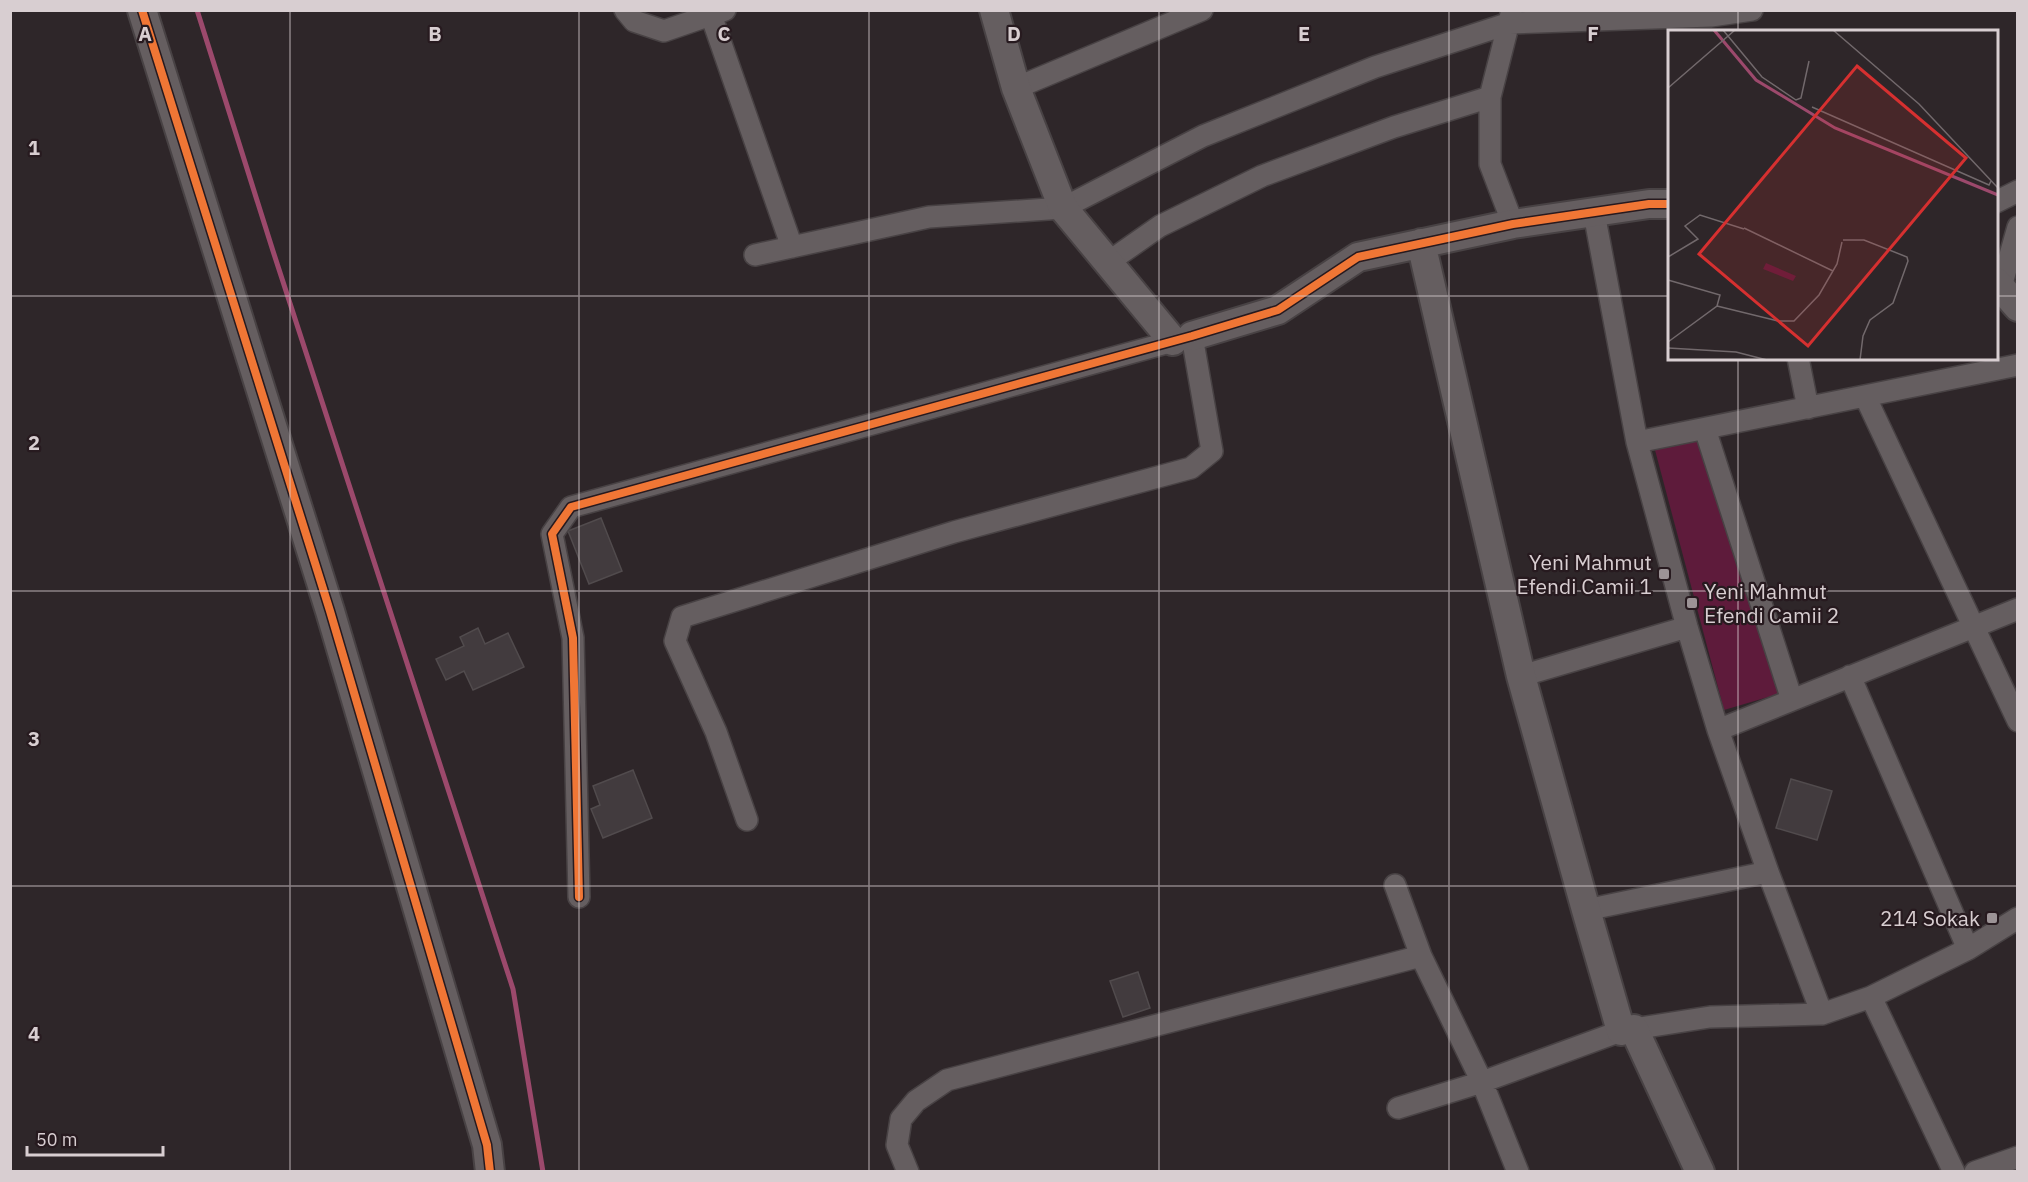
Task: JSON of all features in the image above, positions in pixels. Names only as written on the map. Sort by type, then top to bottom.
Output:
[{"type":"street","points":[[142,10],[330,611],[487,1144],[490,1172]]},
{"type":"street","points":[[625,10],[634,21],[664,31],[718,13],[792,247]]},
{"type":"street","points":[[747,820],[716,732],[675,641],[682,616],[954,532],[1191,468],[1212,451],[1183,339],[1107,262],[1063,208],[1016,88],[994,10]]},
{"type":"street","points":[[1016,88],[1202,10]]},
{"type":"street","points":[[755,255],[929,217],[1063,208],[1203,136],[1511,17],[1711,14],[1752,10]]},
{"type":"street","points":[[1511,17],[1490,97],[1490,164],[1513,224]]},
{"type":"street","points":[[1107,262],[1160,226],[1262,176],[1394,127],[1490,97]]},
{"type":"street","points":[[1998,201],[2018,191]]},
{"type":"street","points":[[579,897],[573,638],[552,534],[571,507],[1183,339],[1278,310],[1358,257],[1513,224],[1649,204],[1668,204]]},
{"type":"street","points":[[1594,213],[1637,442],[1688,627],[1718,730],[1768,872],[1822,1014]]},
{"type":"street","points":[[2005,292],[2018,227]]},
{"type":"street","points":[[1421,243],[1521,676],[1586,910],[1628,1030],[1700,1172]]},
{"type":"street","points":[[1798,360],[1808,408]]},
{"type":"street","points":[[1637,442],[2018,365]]},
{"type":"street","points":[[1865,396],[2018,722]]},
{"type":"street","points":[[1705,429],[1792,700]]},
{"type":"street","points":[[1718,730],[2018,609]]},
{"type":"street","points":[[1521,676],[1688,627]]},
{"type":"street","points":[[1850,676],[1968,949]]},
{"type":"street","points":[[1586,910],[1768,872]]},
{"type":"street","points":[[1395,885],[1421,956],[1482,1082],[1518,1172]]},
{"type":"street","points":[[1398,1108],[1482,1082],[1628,1030],[1710,1017],[1822,1014],[1871,997],[1968,949],[2018,918]]},
{"type":"street","points":[[908,1172],[897,1145],[901,1119],[916,1101],[947,1080],[1421,956]]},
{"type":"street","points":[[1871,997],[1954,1172]]},
{"type":"street","points":[[1975,1172],[2018,1157]]},
{"type":"shaded area","points":[[1697,440],[1782,693],[1724,710],[1655,450]]},
{"type":"building","points":[[601,518],[622,571],[589,584],[568,531]]},
{"type":"building","points":[[478,628],[485,644],[508,633],[524,667],[473,690],[464,671],[446,680],[436,659],[464,646],[460,637]]},
{"type":"building","points":[[633,770],[652,818],[603,838],[591,809],[600,805],[593,786]]},
{"type":"building","points":[[1791,779],[1832,791],[1817,840],[1776,828]]},
{"type":"building","points":[[1138,972],[1150,1008],[1123,1017],[1110,981]]},
{"type":"waterway","points":[[197,10],[513,989],[543,1172]]},
{"type":"cycle path","points":[[142,10],[330,611],[487,1145],[490,1172]]},
{"type":"cycle path","points":[[579,897],[573,638],[552,534],[571,507],[1192,336],[1278,310],[1358,257],[1513,224],[1649,204],[1668,204]]},
{"type":"place","name":"Yeni Mahmut Efendi Camii 1","points":[[1664,574]]},
{"type":"place","name":"Yeni Mahmut Efendi Camii 2","points":[[1692,603]]},
{"type":"place","name":"214 Sokak","points":[[1992,918]]}]
